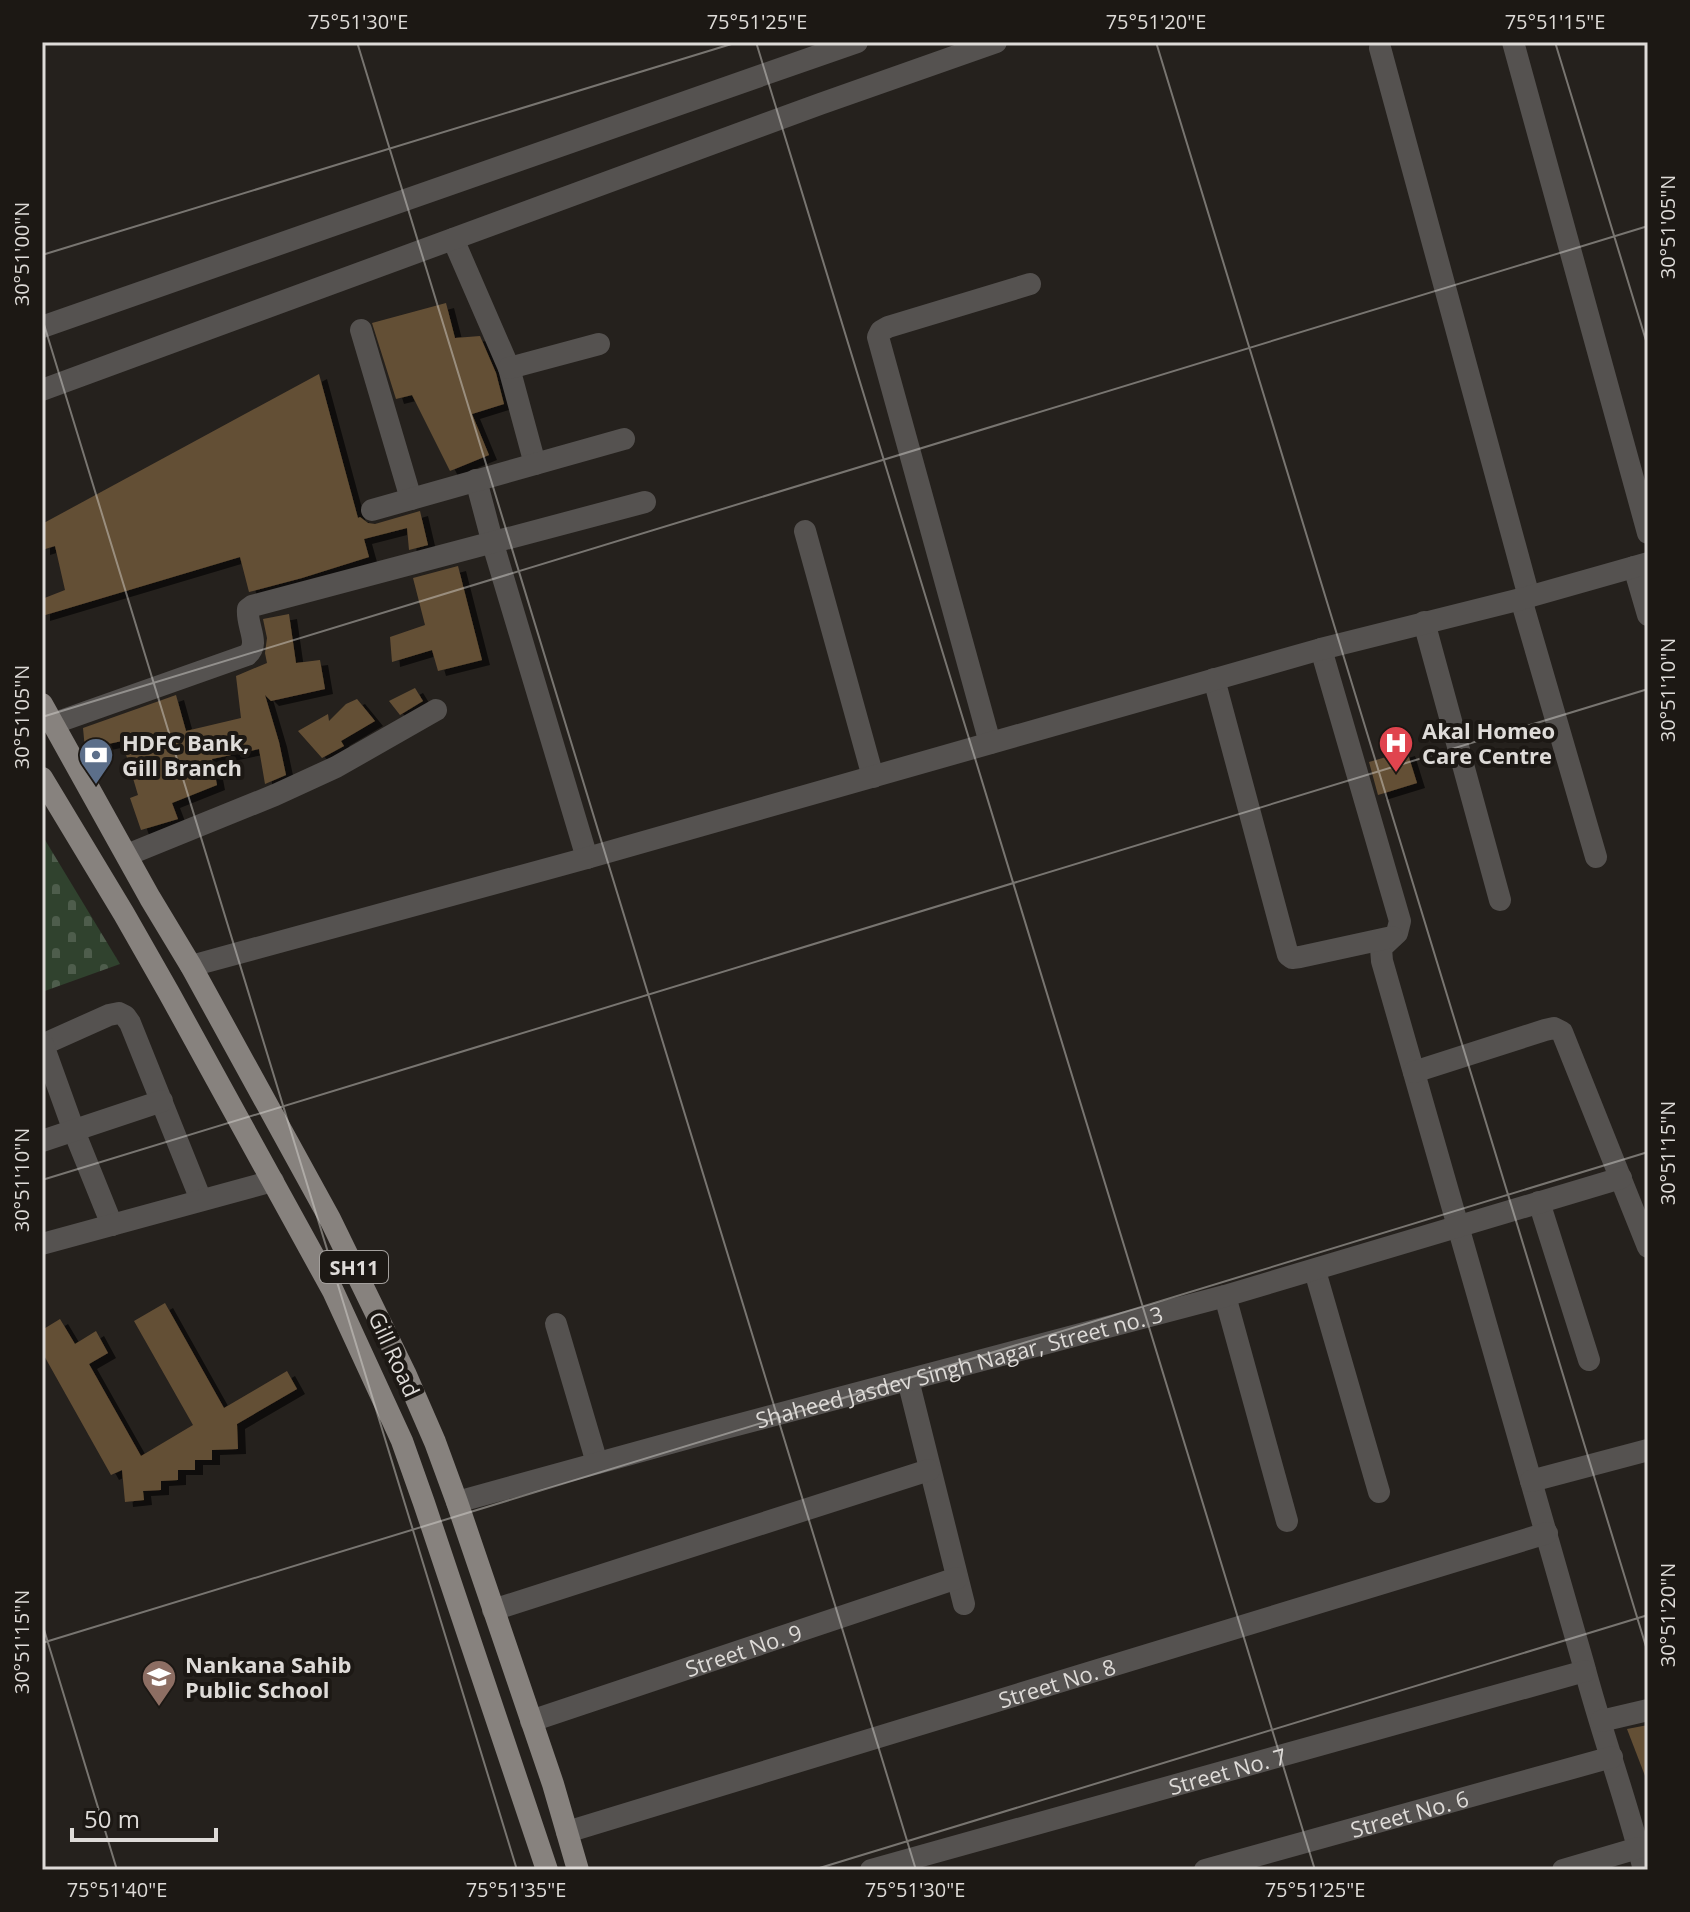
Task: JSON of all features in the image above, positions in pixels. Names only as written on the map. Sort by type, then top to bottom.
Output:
[{"type":"main road","name":"Gill Road","points":[[42,704],[330,1219],[405,1373],[457,1502],[578,1870]]},
{"type":"main road","name":"Gill Road","points":[[42,778],[132,927],[333,1291],[402,1441],[547,1870]]},
{"type":"street","points":[[42,327],[857,42]]},
{"type":"street","points":[[42,390],[996,42]]},
{"type":"street","points":[[1513,42],[1648,533]]},
{"type":"street","points":[[1380,48],[1596,857]]},
{"type":"street","points":[[453,239],[509,368],[535,464]]},
{"type":"street","points":[[990,743],[878,337],[888,327],[1030,284]]},
{"type":"street","points":[[361,330],[411,499]]},
{"type":"street","points":[[509,368],[599,344]]},
{"type":"street","points":[[372,510],[624,439]]},
{"type":"street","points":[[476,480],[587,858]]},
{"type":"street","points":[[52,724],[247,655],[254,647],[247,615],[252,606],[645,502]]},
{"type":"street","points":[[805,531],[873,777]]},
{"type":"street","points":[[191,966],[587,858],[1321,649],[1525,598],[1641,565],[1648,615]]},
{"type":"street","points":[[1424,622],[1500,900]]},
{"type":"street","points":[[1321,649],[1400,921],[1397,933],[1381,948],[1380,955],[1641,1859],[1563,1870]]},
{"type":"street","points":[[1214,679],[1288,955],[1300,957],[1392,937]]},
{"type":"street","points":[[127,855],[336,767],[436,710]]},
{"type":"street","points":[[112,1225],[43,1045],[109,1015],[119,1013],[130,1023],[201,1200]]},
{"type":"street","points":[[1414,1072],[1545,1030],[1554,1028],[1562,1032],[1648,1247]]},
{"type":"street","points":[[42,1141],[162,1101]]},
{"type":"street","name":"Shaheed Jasdev Singh Nagar, Street no. 3","points":[[457,1502],[1315,1271],[1621,1178]]},
{"type":"street","points":[[42,1244],[273,1181]]},
{"type":"street","points":[[1539,1202],[1589,1360]]},
{"type":"street","points":[[1315,1271],[1379,1492]]},
{"type":"street","points":[[1225,1296],[1287,1521]]},
{"type":"street","points":[[556,1324],[597,1463]]},
{"type":"street","points":[[908,1380],[964,1604]]},
{"type":"street","points":[[1531,1481],[1648,1450]]},
{"type":"street","points":[[493,1610],[929,1470]]},
{"type":"street","name":"Street No. 8","points":[[567,1832],[1547,1533]]},
{"type":"street","name":"Street No. 9","points":[[531,1721],[957,1578]]},
{"type":"street","name":"Street No. 7","points":[[871,1870],[1585,1671]]},
{"type":"street","points":[[1601,1721],[1648,1710]]},
{"type":"street","name":"Street No. 6","points":[[1205,1870],[1612,1757]]},
{"type":"green space","points":[[42,835],[120,964],[42,992]]},
{"type":"building","points":[[446,303],[455,338],[480,336],[496,373],[504,404],[472,414],[489,455],[450,471],[412,395],[396,399],[372,323]]},
{"type":"building","points":[[319,374],[358,518],[375,524],[420,511],[428,545],[409,550],[407,528],[364,539],[369,557],[249,592],[240,557],[42,616],[42,599],[65,590],[55,546],[42,550],[42,524]]},
{"type":"building","points":[[458,566],[482,660],[438,671],[432,650],[392,662],[390,637],[425,625],[413,578]]},
{"type":"building","points":[[289,614],[296,663],[320,660],[325,689],[271,701],[265,695],[286,775],[265,784],[259,749],[212,759],[217,785],[172,803],[178,819],[141,830],[130,798],[138,795],[122,741],[85,749],[83,728],[176,695],[186,731],[241,718],[236,676],[267,663],[263,619]]},
{"type":"building","points":[[415,688],[423,701],[400,715],[389,701]]},
{"type":"building","points":[[357,699],[375,721],[341,741],[344,746],[322,758],[298,731],[328,714],[329,721],[346,704]]},
{"type":"building","points":[[1407,751],[1417,783],[1378,795],[1369,762]]},
{"type":"building","points":[[165,1303],[224,1408],[287,1371],[297,1389],[237,1424],[238,1449],[212,1450],[212,1460],[195,1460],[195,1470],[178,1470],[178,1480],[161,1481],[161,1490],[143,1491],[144,1500],[125,1502],[122,1470],[111,1475],[42,1352],[42,1330],[60,1319],[75,1344],[96,1331],[108,1353],[89,1364],[141,1456],[193,1425],[134,1321]]},
{"type":"building","points":[[1648,1725],[1648,1780],[1647,1781],[1627,1729]]},
{"type":"place","name":"Akal Homeo Care Centre","points":[[1396,774]]},
{"type":"place","name":"HDFC Bank, Gill Branch","points":[[96,786]]},
{"type":"place","name":"Nankana Sahib Public School","points":[[159,1708]]}]
